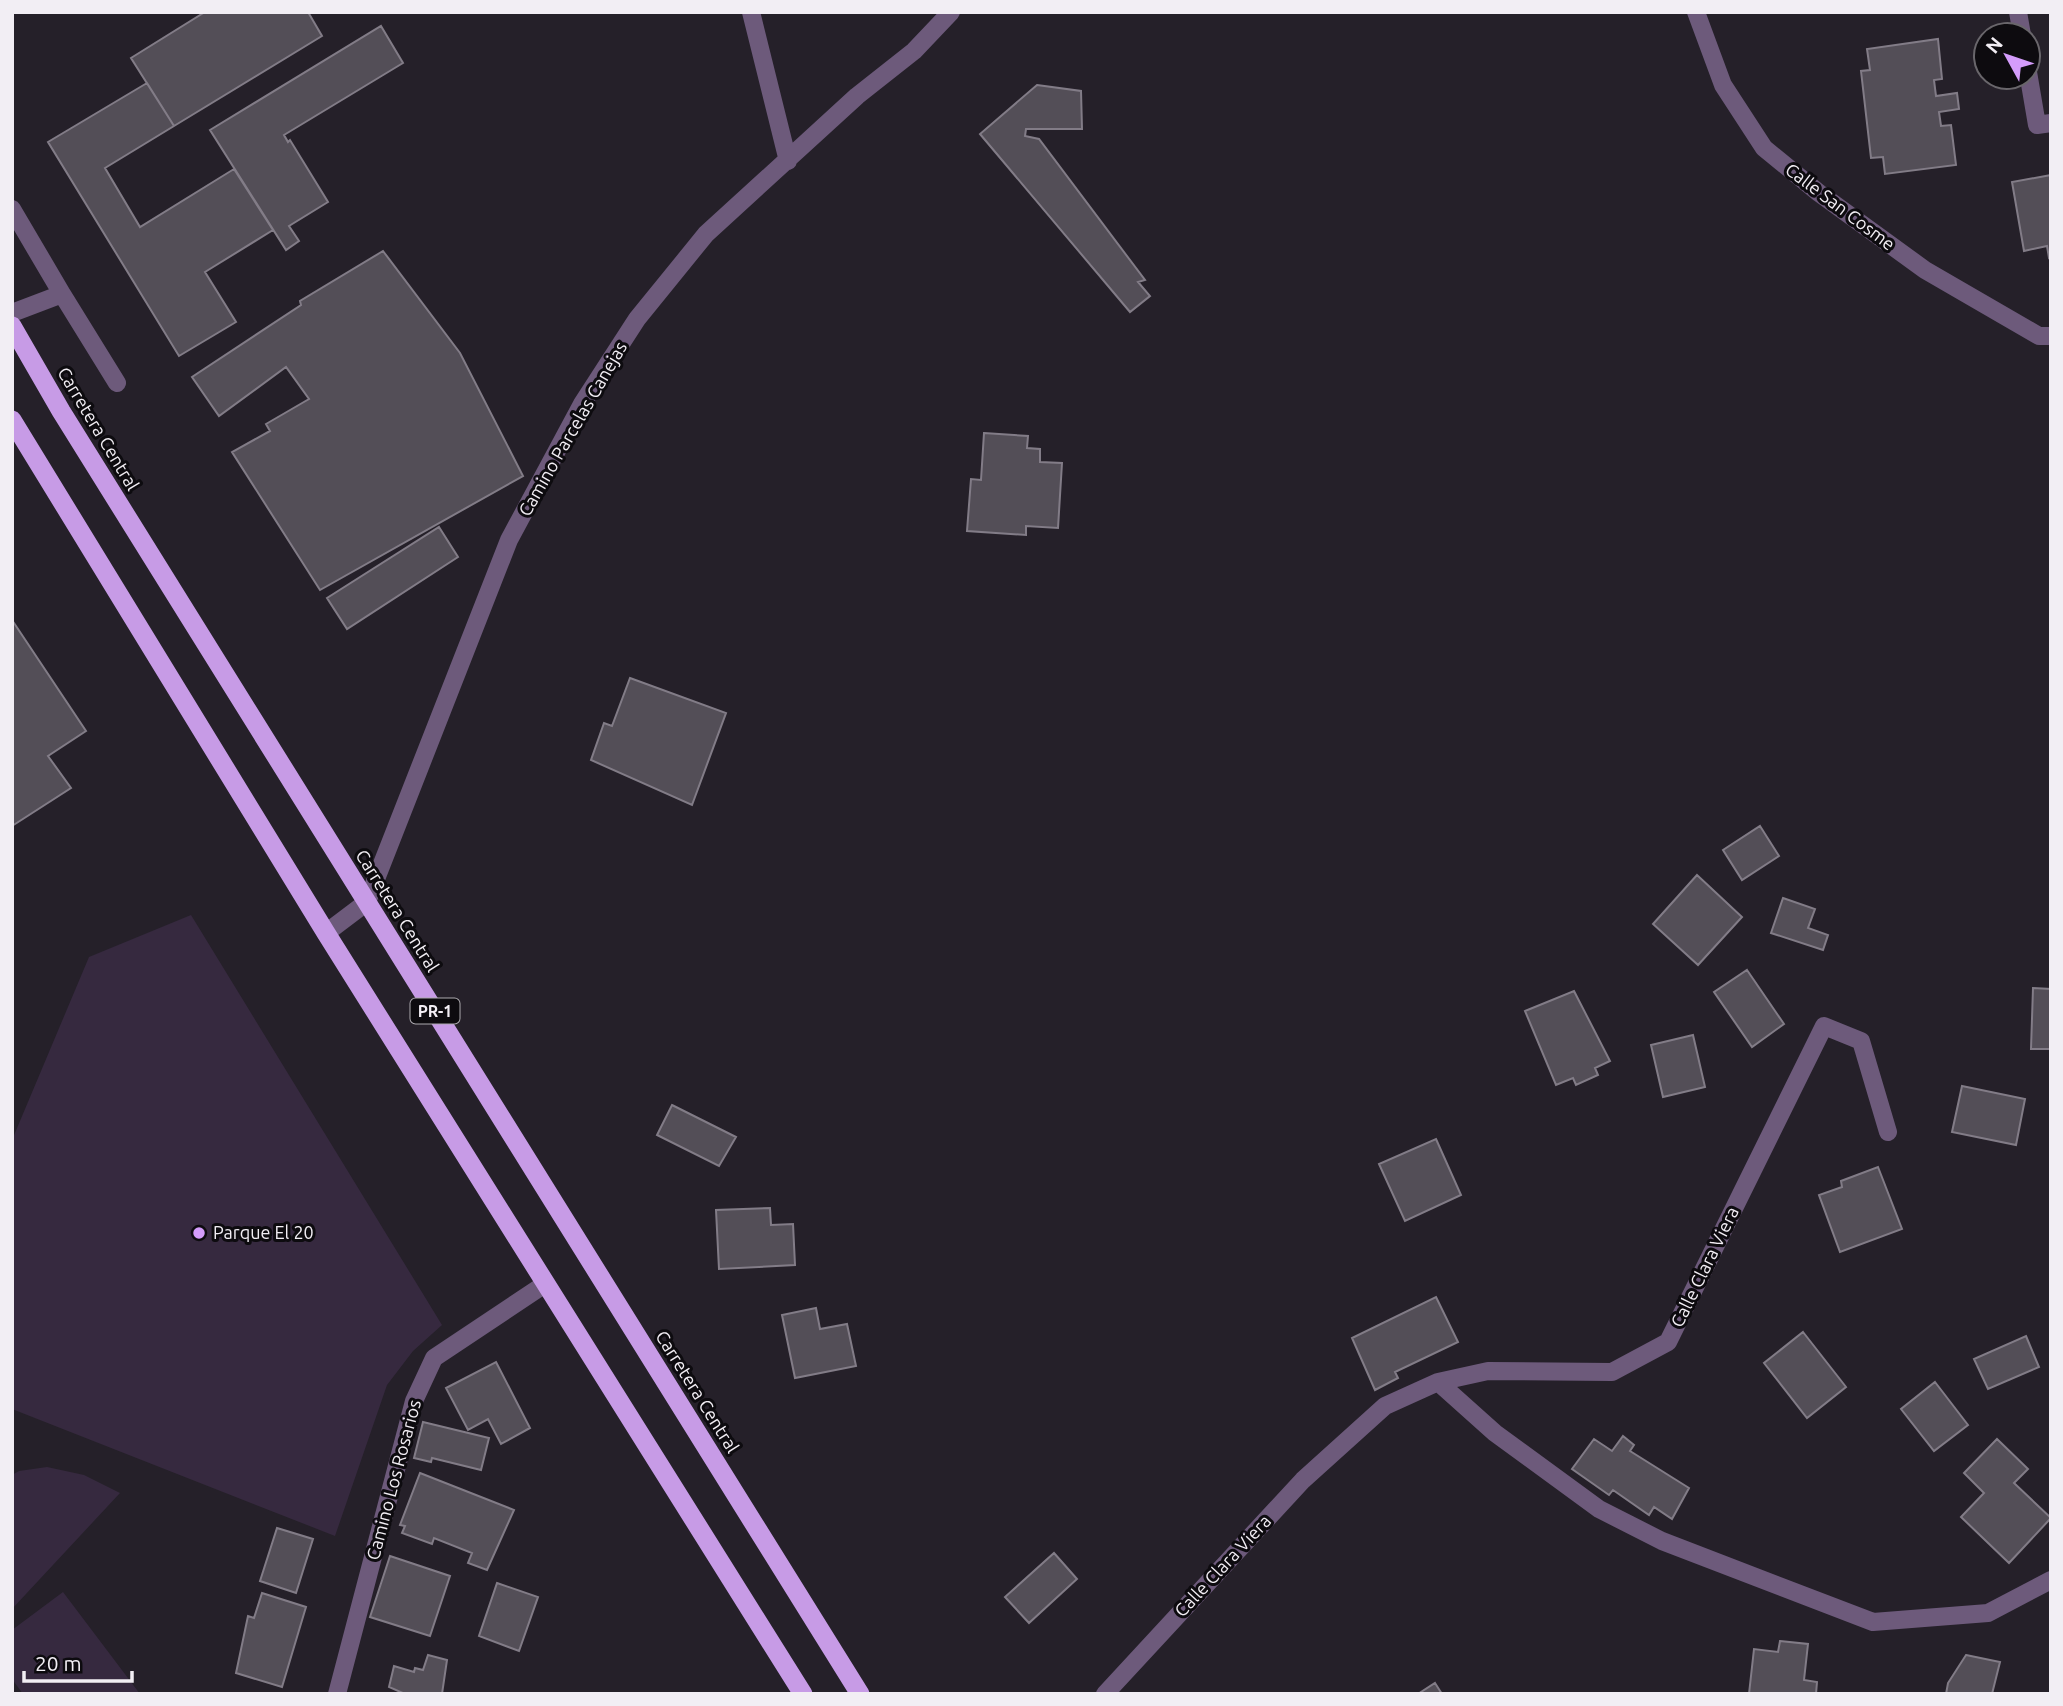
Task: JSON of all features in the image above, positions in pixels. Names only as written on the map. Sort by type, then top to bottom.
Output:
[{"type":"highway","name":"Carretera Central","points":[[12,326],[61,411],[860,1694]]},
{"type":"highway","name":"PR-1","points":[[12,420],[326,933],[803,1694]]},
{"type":"street","points":[[751,12],[788,161]]},
{"type":"street","name":"Camino Parcelas Canejas","points":[[367,902],[509,540],[582,404],[637,319],[706,234],[857,96],[914,51],[951,12]]},
{"type":"street","name":"Calle San Cosme","points":[[1696,12],[1723,85],[1764,148],[1819,193],[1925,270],[2047,340]]},
{"type":"street","points":[[2031,91],[2037,125],[2051,123]]},
{"type":"street","points":[[12,209],[117,383]]},
{"type":"street","points":[[12,313],[62,294]]},
{"type":"street","points":[[326,933],[367,902]]},
{"type":"street","name":"Calle Clara Viera","points":[[1105,1694],[1303,1480],[1385,1406],[1438,1382],[1489,1371],[1612,1372],[1668,1342],[1824,1026],[1861,1041],[1888,1132]]},
{"type":"street","name":"Camino Los Rosarios","points":[[337,1694],[414,1401],[434,1358],[545,1284]]},
{"type":"street","points":[[1438,1382],[1495,1433],[1599,1509],[1662,1541],[1873,1622],[1988,1613],[2051,1580]]},
{"type":"shaded area","name":"Parque El 20","points":[[191,915],[442,1325],[413,1351],[387,1385],[335,1536],[12,1409],[12,1140],[89,957]]},
{"type":"shaded area","points":[[47,1467],[84,1475],[120,1493],[12,1609],[12,1475],[19,1471]]},
{"type":"shaded area","points":[[63,1592],[140,1694],[23,1694],[12,1679],[12,1630]]},
{"type":"building","points":[[205,12],[308,12],[322,36],[174,126],[131,58]]},
{"type":"building","points":[[381,26],[403,63],[284,135],[288,142],[290,140],[328,202],[289,226],[299,241],[286,250],[210,130]]},
{"type":"building","points":[[1938,39],[1942,79],[1934,80],[1936,96],[1957,93],[1959,109],[1939,112],[1941,126],[1951,125],[1956,165],[1885,174],[1883,157],[1871,158],[1861,71],[1870,70],[1867,49]]},
{"type":"building","points":[[147,83],[174,126],[105,168],[140,227],[234,169],[273,230],[205,272],[236,322],[179,356],[48,142]]},
{"type":"building","points":[[1037,85],[1081,91],[1082,129],[1026,129],[1025,136],[1039,139],[1145,280],[1138,282],[1150,296],[1130,312],[980,134]]},
{"type":"building","points":[[2051,175],[2049,258],[2047,246],[2024,251],[2012,182]]},
{"type":"building","points":[[383,251],[460,353],[523,476],[320,590],[232,452],[270,431],[266,424],[309,399],[286,367],[219,416],[192,377],[301,305],[300,301]]},
{"type":"building","points":[[984,433],[1028,436],[1027,448],[1040,449],[1040,462],[1062,463],[1058,528],[1026,526],[1026,535],[967,531],[971,479],[981,480]]},
{"type":"building","points":[[439,527],[458,557],[347,629],[327,598]]},
{"type":"building","points":[[12,620],[86,731],[48,756],[71,788],[12,826]]},
{"type":"building","points":[[630,678],[726,713],[692,805],[591,760],[604,723],[612,726]]},
{"type":"building","points":[[1760,826],[1779,856],[1742,880],[1723,850]]},
{"type":"building","points":[[1697,875],[1742,917],[1698,965],[1653,924]]},
{"type":"building","points":[[1783,898],[1815,909],[1808,928],[1828,935],[1823,950],[1771,933]]},
{"type":"building","points":[[1747,970],[1784,1024],[1752,1047],[1714,992]]},
{"type":"building","points":[[2033,988],[2051,989],[2051,1049],[2031,1049]]},
{"type":"building","points":[[1574,991],[1610,1061],[1595,1068],[1598,1075],[1576,1085],[1573,1078],[1556,1085],[1525,1011]]},
{"type":"building","points":[[1693,1035],[1705,1087],[1663,1097],[1651,1045]]},
{"type":"building","points":[[1962,1086],[2025,1099],[2016,1145],[1952,1132]]},
{"type":"building","points":[[672,1105],[736,1137],[719,1166],[657,1135]]},
{"type":"building","points":[[1436,1139],[1461,1195],[1405,1221],[1379,1164]]},
{"type":"building","points":[[1878,1167],[1902,1229],[1840,1252],[1819,1195],[1842,1187],[1841,1181]]},
{"type":"building","points":[[770,1208],[771,1225],[793,1224],[795,1265],[719,1269],[716,1210]]},
{"type":"building","points":[[1436,1297],[1458,1342],[1395,1372],[1398,1378],[1375,1390],[1352,1338]]},
{"type":"building","points":[[816,1308],[820,1329],[847,1324],[856,1366],[795,1378],[782,1315]]},
{"type":"building","points":[[1803,1332],[1846,1387],[1807,1418],[1764,1363]]},
{"type":"building","points":[[2026,1336],[2039,1367],[1988,1389],[1974,1359]]},
{"type":"building","points":[[496,1362],[530,1428],[501,1444],[488,1419],[468,1430],[446,1388]]},
{"type":"building","points":[[1935,1382],[1968,1425],[1934,1451],[1901,1409]]},
{"type":"building","points":[[423,1422],[489,1438],[481,1470],[432,1458],[431,1462],[414,1458]]},
{"type":"building","points":[[1623,1436],[1634,1445],[1630,1451],[1689,1488],[1672,1519],[1654,1507],[1649,1515],[1613,1490],[1609,1495],[1572,1469],[1594,1439],[1612,1451]]},
{"type":"building","points":[[1997,1439],[2028,1469],[2014,1483],[2051,1518],[2009,1563],[1961,1517],[1984,1493],[1964,1473]]},
{"type":"building","points":[[420,1473],[514,1510],[487,1570],[468,1563],[472,1553],[434,1538],[432,1544],[402,1533],[405,1526],[400,1525]]},
{"type":"building","points":[[277,1528],[313,1539],[296,1593],[260,1581]]},
{"type":"building","points":[[1054,1553],[1077,1579],[1029,1623],[1005,1597]]},
{"type":"building","points":[[390,1556],[450,1576],[430,1636],[370,1617]]},
{"type":"building","points":[[497,1583],[538,1597],[519,1651],[479,1636]]},
{"type":"building","points":[[262,1593],[306,1607],[282,1687],[236,1673],[248,1616],[254,1618]]},
{"type":"building","points":[[1780,1641],[1808,1644],[1804,1680],[1817,1682],[1816,1694],[1749,1694],[1754,1649],[1778,1652]]},
{"type":"building","points":[[428,1655],[447,1660],[442,1694],[405,1694],[389,1687],[394,1666],[414,1672],[415,1668],[423,1670]]},
{"type":"building","points":[[1966,1655],[2000,1662],[1992,1694],[1946,1694],[1948,1683]]},
{"type":"building","points":[[1435,1683],[1442,1694],[1418,1694]]},
{"type":"place","name":"Parque El 20","points":[[199,1233]]}]
